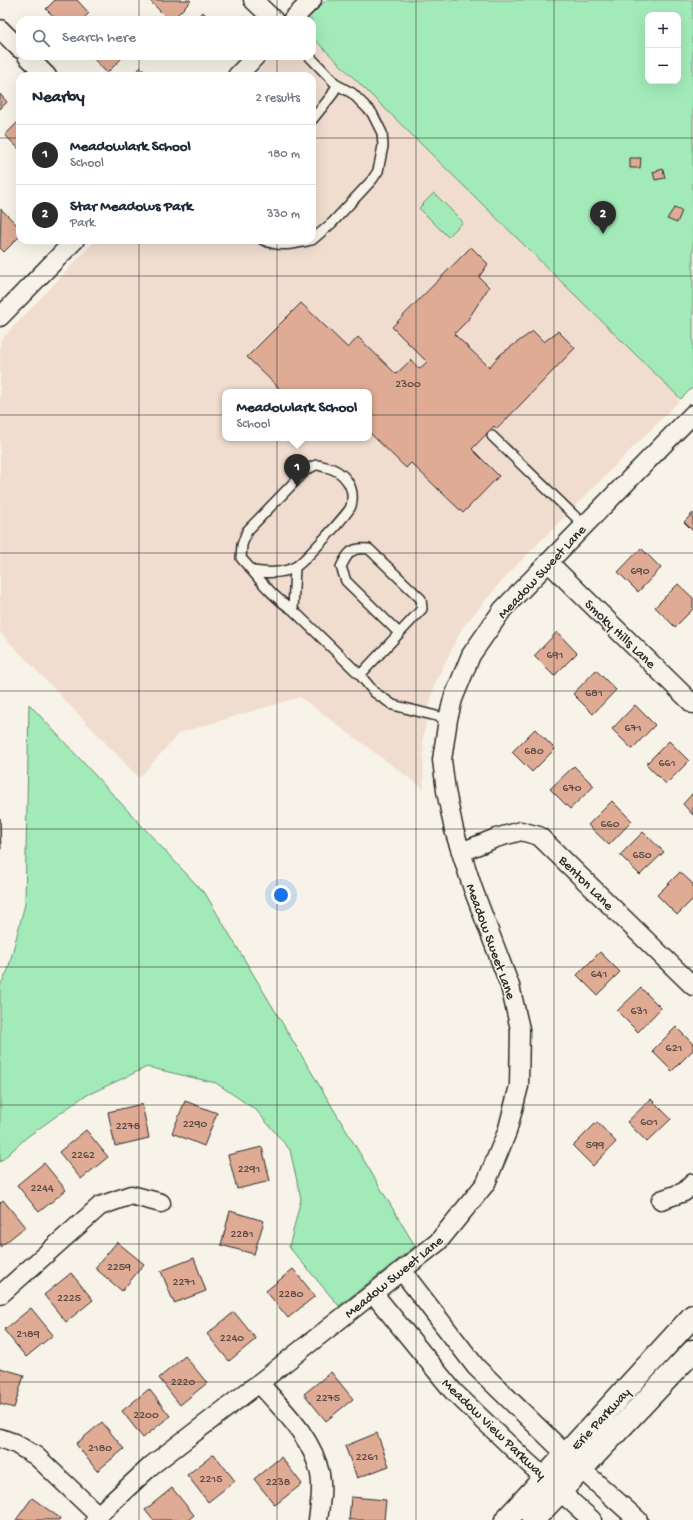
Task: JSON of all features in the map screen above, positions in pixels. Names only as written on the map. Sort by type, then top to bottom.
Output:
[{"type":"main road","name":"Erie Parkway","points":[[506,1520],[553,1484],[573,1462],[693,1316]]},
{"type":"main road","name":"Erie Parkway","points":[[573,1462],[693,1351]]},
{"type":"main road","name":"Erie Parkway","points":[[533,1520],[553,1484]]},
{"type":"street","points":[[253,0],[270,16]]},
{"type":"street","points":[[296,16],[312,0]]},
{"type":"street","points":[[0,29],[16,45]]},
{"type":"street","points":[[31,60],[44,72]]},
{"type":"street","points":[[241,72],[252,60]]},
{"type":"street","points":[[0,317],[71,244]]},
{"type":"street","name":"Meadow Sweet Lane","points":[[97,1517],[152,1465],[438,1242],[486,1183],[507,1132],[519,1086],[520,1030],[510,986],[473,889],[454,830],[446,792],[442,760],[448,719],[471,655],[503,609],[584,525],[690,422]]},
{"type":"street","name":"Smoky Hills Lane","points":[[548,562],[693,704]]},
{"type":"street","name":"Benton Lane","points":[[461,852],[496,838],[521,831],[539,836],[693,986]]},
{"type":"street","points":[[661,1200],[684,1192],[693,1182]]},
{"type":"street","points":[[0,1295],[100,1206],[131,1195],[161,1203]]},
{"type":"street","points":[[402,1271],[476,1367],[573,1462],[638,1520]]},
{"type":"street","name":"Meadow View Parkway","points":[[373,1293],[453,1391],[527,1462],[592,1520]]},
{"type":"street","points":[[259,1383],[297,1426],[312,1451],[320,1475],[321,1499],[318,1520]]},
{"type":"street","points":[[0,1438],[14,1443],[36,1456],[97,1517]]},
{"type":"lane","points":[[313,60],[337,85],[352,94],[372,113],[382,133],[381,158],[378,171],[372,180],[332,223],[316,237]]},
{"type":"lane","points":[[316,115],[332,95],[337,85]]},
{"type":"lane","points":[[280,244],[294,244]]},
{"type":"lane","points":[[492,436],[584,525]]},
{"type":"lane","points":[[253,571],[270,574],[295,567],[335,527],[351,507],[352,494],[349,482],[341,474],[333,468],[317,465],[306,470],[247,531],[242,544],[241,558],[253,571],[260,582],[281,603],[293,610],[360,675],[374,692],[393,705],[448,719]]},
{"type":"lane","points":[[360,675],[400,633],[422,609],[421,599],[369,549],[359,548],[346,555],[341,567],[346,581],[400,633]]},
{"type":"lane","points":[[293,610],[295,567]]},
{"type":"shaded area","points":[[316,41],[681,399],[507,575],[462,628],[434,685],[423,737],[424,789],[300,697],[179,733],[139,778],[0,632],[0,341],[92,244],[316,244],[316,72],[257,72],[268,60],[316,60]]},
{"type":"green space","points":[[326,0],[693,0],[693,387],[681,399],[316,41],[316,16],[310,16]]},
{"type":"green space","points":[[434,193],[463,222],[448,237],[419,208]]},
{"type":"green space","points":[[29,704],[206,895],[415,1246],[339,1306],[289,1247],[301,1199],[290,1150],[256,1110],[216,1083],[147,1067],[83,1097],[27,1137],[0,1162],[0,986],[8,970],[25,904]]},
{"type":"building","points":[[55,0],[77,0],[89,13],[86,16],[53,16],[46,9]]},
{"type":"building","points":[[149,0],[191,1],[176,16],[165,16]]},
{"type":"building","points":[[203,12],[207,16],[199,16]]},
{"type":"building","points":[[95,60],[120,60],[108,72],[106,72]]},
{"type":"building","points":[[141,67],[146,72],[136,72]]},
{"type":"building","points":[[0,94],[7,102],[0,109]]},
{"type":"building","points":[[16,124],[16,146],[5,135]]},
{"type":"building","points":[[630,158],[641,158],[640,168],[630,168]]},
{"type":"building","points":[[663,169],[665,178],[655,180],[653,172]]},
{"type":"building","points":[[674,208],[682,211],[677,223],[667,219]]},
{"type":"building","points":[[1,209],[16,224],[16,240],[4,252],[0,248]]},
{"type":"building","points":[[471,247],[488,264],[479,277],[489,287],[467,321],[454,334],[489,367],[501,354],[533,331],[544,342],[558,331],[575,348],[497,429],[494,426],[472,449],[499,476],[463,513],[411,463],[406,468],[372,435],[372,389],[280,389],[247,357],[301,303],[348,348],[358,337],[396,374],[411,360],[419,369],[427,362],[392,327]]},
{"type":"building","points":[[693,513],[693,531],[684,522]]},
{"type":"building","points":[[641,548],[661,568],[638,592],[618,572]]},
{"type":"building","points":[[678,584],[693,598],[693,609],[675,627],[655,607]]},
{"type":"building","points":[[557,632],[577,653],[554,676],[534,656]]},
{"type":"building","points":[[596,670],[616,690],[593,714],[573,694]]},
{"type":"building","points":[[635,705],[655,725],[632,749],[612,729]]},
{"type":"building","points":[[535,729],[555,749],[532,772],[512,752]]},
{"type":"building","points":[[669,741],[689,761],[666,784],[646,764]]},
{"type":"building","points":[[574,766],[594,786],[570,809],[550,789]]},
{"type":"building","points":[[693,793],[693,815],[683,804]]},
{"type":"building","points":[[612,801],[632,821],[609,845],[588,825]]},
{"type":"building","points":[[0,818],[1,849],[0,849]]},
{"type":"building","points":[[643,832],[664,852],[640,875],[620,855]]},
{"type":"building","points":[[680,872],[693,884],[693,899],[677,915],[657,895]]},
{"type":"building","points":[[600,952],[620,972],[597,995],[577,975]]},
{"type":"building","points":[[641,988],[661,1008],[638,1032],[617,1011]]},
{"type":"building","points":[[676,1027],[693,1044],[693,1050],[672,1071],[652,1051]]},
{"type":"building","points":[[651,1099],[671,1119],[647,1142],[627,1122]]},
{"type":"building","points":[[185,1101],[217,1113],[204,1146],[172,1133]]},
{"type":"building","points":[[142,1104],[149,1138],[115,1146],[108,1112]]},
{"type":"building","points":[[597,1122],[616,1142],[593,1166],[573,1146]]},
{"type":"building","points":[[86,1130],[108,1157],[81,1179],[59,1152]]},
{"type":"building","points":[[262,1147],[270,1181],[237,1189],[228,1155]]},
{"type":"building","points":[[44,1163],[66,1190],[39,1212],[17,1185]]},
{"type":"building","points":[[3,1200],[25,1227],[0,1247],[0,1203]]},
{"type":"building","points":[[230,1211],[264,1221],[254,1254],[221,1245]]},
{"type":"building","points":[[117,1242],[144,1264],[122,1291],[95,1268]]},
{"type":"building","points":[[194,1258],[206,1291],[174,1303],[161,1271]]},
{"type":"building","points":[[293,1269],[315,1296],[288,1318],[266,1291]]},
{"type":"building","points":[[71,1273],[93,1300],[66,1322],[44,1295]]},
{"type":"building","points":[[31,1308],[53,1335],[26,1357],[4,1330]]},
{"type":"building","points":[[234,1312],[256,1339],[229,1361],[207,1334]]},
{"type":"building","points":[[185,1356],[207,1383],[180,1405],[159,1378]]},
{"type":"building","points":[[0,1368],[24,1375],[14,1408],[0,1404]]},
{"type":"building","points":[[331,1372],[353,1399],[326,1421],[304,1394]]},
{"type":"building","points":[[149,1389],[170,1416],[143,1438],[122,1411]]},
{"type":"building","points":[[102,1422],[124,1449],[97,1471],[76,1444]]},
{"type":"building","points":[[377,1433],[389,1466],[357,1478],[345,1446]]},
{"type":"building","points":[[214,1454],[235,1481],[208,1502],[187,1475]]},
{"type":"building","points":[[281,1457],[302,1484],[275,1505],[254,1479]]},
{"type":"building","points":[[172,1488],[194,1515],[188,1520],[153,1520],[145,1510]]},
{"type":"building","points":[[351,1497],[386,1500],[384,1520],[349,1520]]},
{"type":"building","points":[[32,1498],[60,1518],[59,1520],[16,1520]]},
{"type":"place","name":"Star Meadows Park","points":[[603,234]]},
{"type":"place","name":"Meadowlark School","points":[[297,487]]}]
